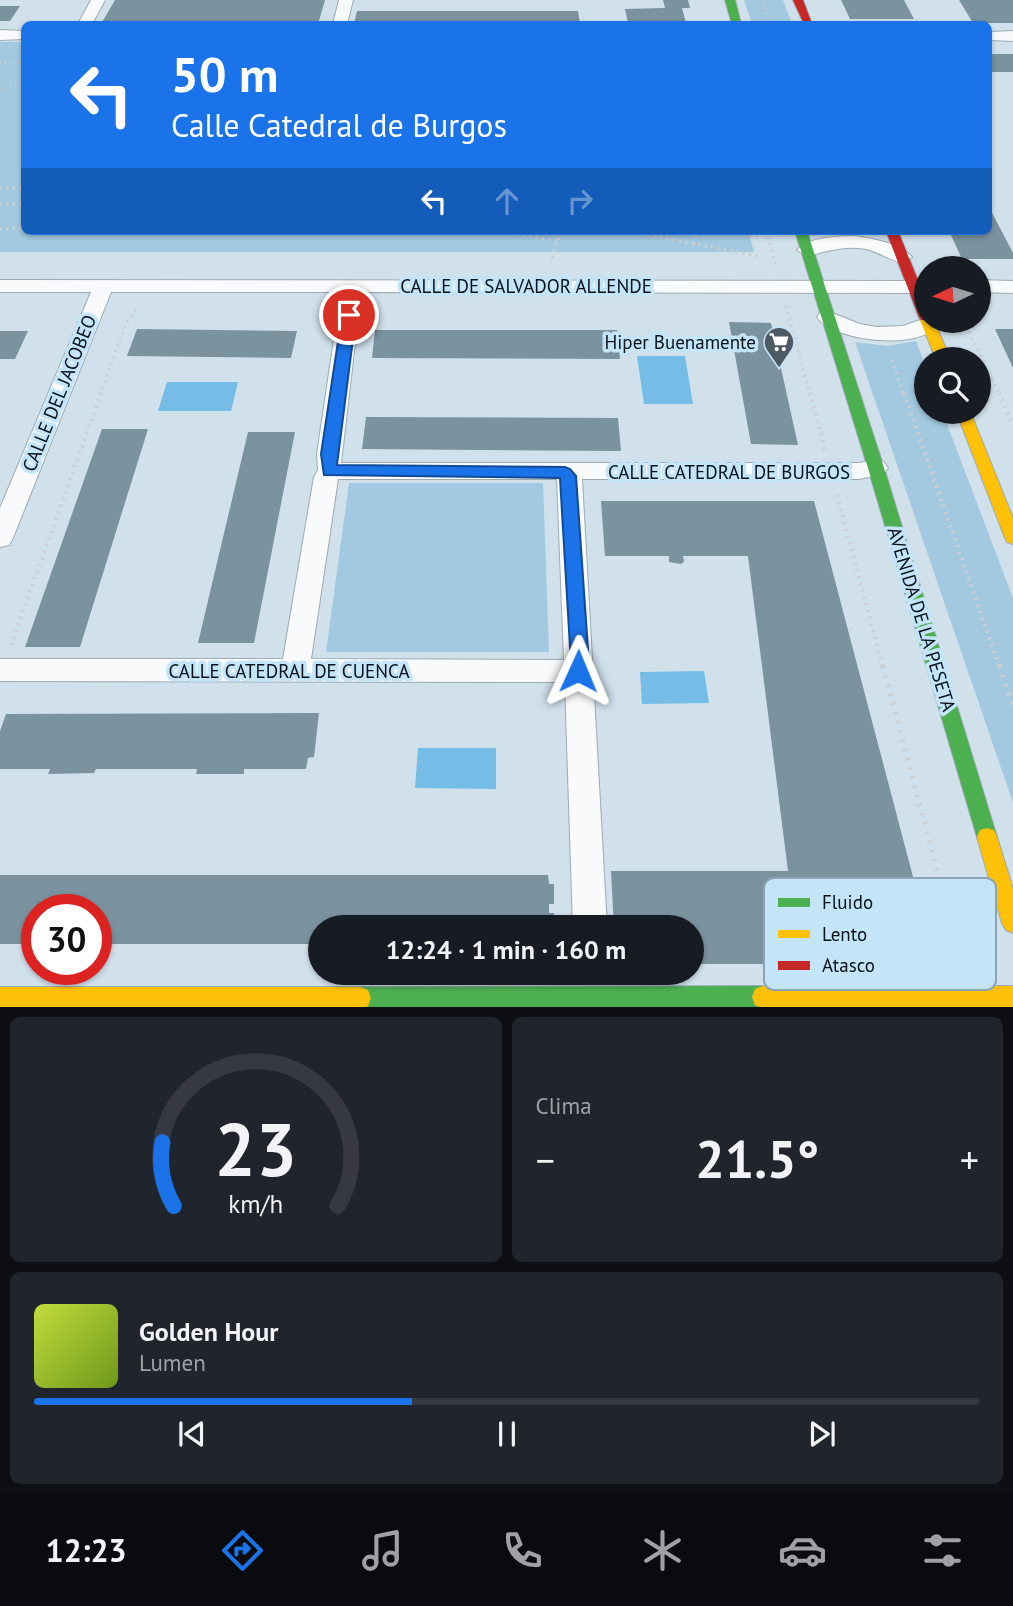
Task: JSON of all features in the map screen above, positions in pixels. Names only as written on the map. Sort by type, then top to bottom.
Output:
[{"type":"street","points":[[86,21],[97,0]]},
{"type":"street","points":[[341,21],[345,0]]},
{"type":"street","points":[[730,0],[736,21]]},
{"type":"street","points":[[798,0],[807,21]]},
{"type":"street","points":[[0,36],[21,36]]},
{"type":"street","points":[[992,36],[1013,36]]},
{"type":"street","name":"AVENIDA DE LA PESETA","points":[[802,235],[876,468],[1013,923]]},
{"type":"street","points":[[894,235],[914,277]]},
{"type":"street","points":[[807,250],[820,245],[854,241],[872,244],[902,257]]},
{"type":"street","name":"CALLE DE SALVADOR ALLENDE","points":[[0,286],[914,287]]},
{"type":"street","points":[[302,670],[297,660],[326,477],[330,471],[329,454],[352,286]]},
{"type":"street","points":[[991,286],[1013,286]]},
{"type":"street","name":"CALLE DEL JACOBEO","points":[[0,538],[103,287]]},
{"type":"street","points":[[827,317],[845,327],[880,336],[901,334],[914,327]]},
{"type":"street","points":[[968,424],[1013,538]]},
{"type":"street","name":"CALLE CATEDRAL DE BURGOS","points":[[330,471],[859,471],[876,468]]},
{"type":"street","points":[[565,472],[570,480],[589,915]]},
{"type":"street","name":"CALLE CATEDRAL DE CUENCA","points":[[5,659],[302,670],[578,671]]},
{"type":"street","points":[[0,998],[243,1002],[592,986],[1013,997]]},
{"type":"path","points":[[762,0],[770,21]]},
{"type":"path","points":[[0,63],[21,63]]},
{"type":"path","points":[[0,91],[11,83],[21,85]]},
{"type":"path","points":[[0,188],[21,187]]},
{"type":"path","points":[[0,204],[21,203]]},
{"type":"path","points":[[0,229],[21,228]]},
{"type":"path","points":[[521,235],[558,241]]},
{"type":"path","points":[[552,258],[560,235]]},
{"type":"path","points":[[648,235],[763,257]]},
{"type":"path","points":[[694,244],[696,235]]},
{"type":"path","points":[[743,235],[758,238]]},
{"type":"path","points":[[767,235],[776,270]]},
{"type":"path","points":[[5,659],[126,323],[142,301]]},
{"type":"path","points":[[785,303],[825,450]]},
{"type":"path","points":[[969,333],[1013,425]]},
{"type":"path","points":[[892,359],[1013,706]]},
{"type":"path","points":[[837,493],[939,878]]},
{"type":"shaded area","points":[[744,0],[783,0],[791,21],[751,21]]},
{"type":"shaded area","points":[[0,42],[21,42],[21,235],[749,235],[754,252],[0,252]]},
{"type":"shaded area","points":[[916,341],[918,347],[914,347],[914,424],[947,424],[1013,598],[1013,803],[855,342],[888,346]]},
{"type":"shaded area","points":[[349,483],[543,483],[549,652],[326,652]]},
{"type":"water","points":[[637,356],[685,356],[693,404],[644,404]]},
{"type":"water","points":[[167,382],[238,382],[231,411],[158,411]]},
{"type":"water","points":[[704,671],[709,703],[642,704],[640,672]]},
{"type":"water","points":[[418,748],[496,748],[496,789],[415,788]]},
{"type":"building","points":[[115,0],[325,0],[319,21],[103,21]]},
{"type":"building","points":[[663,0],[688,0],[690,8],[682,8],[685,21],[628,21],[625,9],[665,8]]},
{"type":"building","points":[[841,0],[904,0],[914,19],[850,19]]},
{"type":"building","points":[[959,0],[1013,0],[1013,23],[972,21]]},
{"type":"building","points":[[0,6],[20,6],[10,21],[0,21]]},
{"type":"building","points":[[357,11],[578,11],[580,21],[355,21]]},
{"type":"building","points":[[992,54],[1013,54],[1013,72],[992,72]]},
{"type":"building","points":[[992,213],[1013,253],[1013,259],[961,256],[951,235],[992,235]]},
{"type":"building","points":[[729,322],[771,323],[798,445],[751,444]]},
{"type":"building","points":[[137,329],[297,331],[291,358],[127,356]]},
{"type":"building","points":[[995,329],[1013,329],[1013,368]]},
{"type":"building","points":[[375,330],[617,330],[620,359],[372,358]]},
{"type":"building","points":[[0,331],[28,331],[15,359],[0,359]]},
{"type":"building","points":[[366,417],[618,418],[621,451],[362,449]]},
{"type":"building","points":[[102,429],[148,429],[80,647],[25,647]]},
{"type":"building","points":[[248,432],[295,432],[254,643],[198,643]]},
{"type":"building","points":[[601,501],[814,501],[913,878],[764,878],[764,964],[704,964],[704,915],[613,915],[611,871],[788,871],[748,556],[683,556],[684,562],[681,564],[669,562],[669,556],[605,556]]},
{"type":"building","points":[[319,713],[314,757],[308,758],[306,769],[244,769],[244,774],[196,774],[197,769],[96,769],[94,773],[48,774],[50,769],[0,769],[0,731],[6,714]]},
{"type":"building","points":[[0,875],[548,875],[549,884],[554,884],[554,904],[549,904],[549,913],[554,915],[308,915],[308,944],[112,944],[112,894],[21,894],[21,944],[0,944]]},
{"type":"traffic: fast","points":[[730,0],[736,21]]},
{"type":"traffic: fast","points":[[802,235],[876,468],[987,837]]},
{"type":"traffic: fast","points":[[360,998],[763,997]]},
{"type":"traffic: slow","points":[[932,333],[938,347]]},
{"type":"traffic: slow","points":[[968,424],[1013,538]]},
{"type":"traffic: slow","points":[[987,837],[1013,923]]},
{"type":"traffic: slow","points":[[763,997],[1013,997]]},
{"type":"traffic: slow","points":[[0,998],[360,998]]},
{"type":"traffic: jam","points":[[798,0],[807,21]]},
{"type":"traffic: jam","points":[[894,235],[914,287]]},
{"type":"place","name":"Hiper Buenamente","points":[[779,369]]},
{"type":"route","points":[[349,315],[329,454],[330,471],[565,472],[570,480],[580,664],[578,671]]}]
